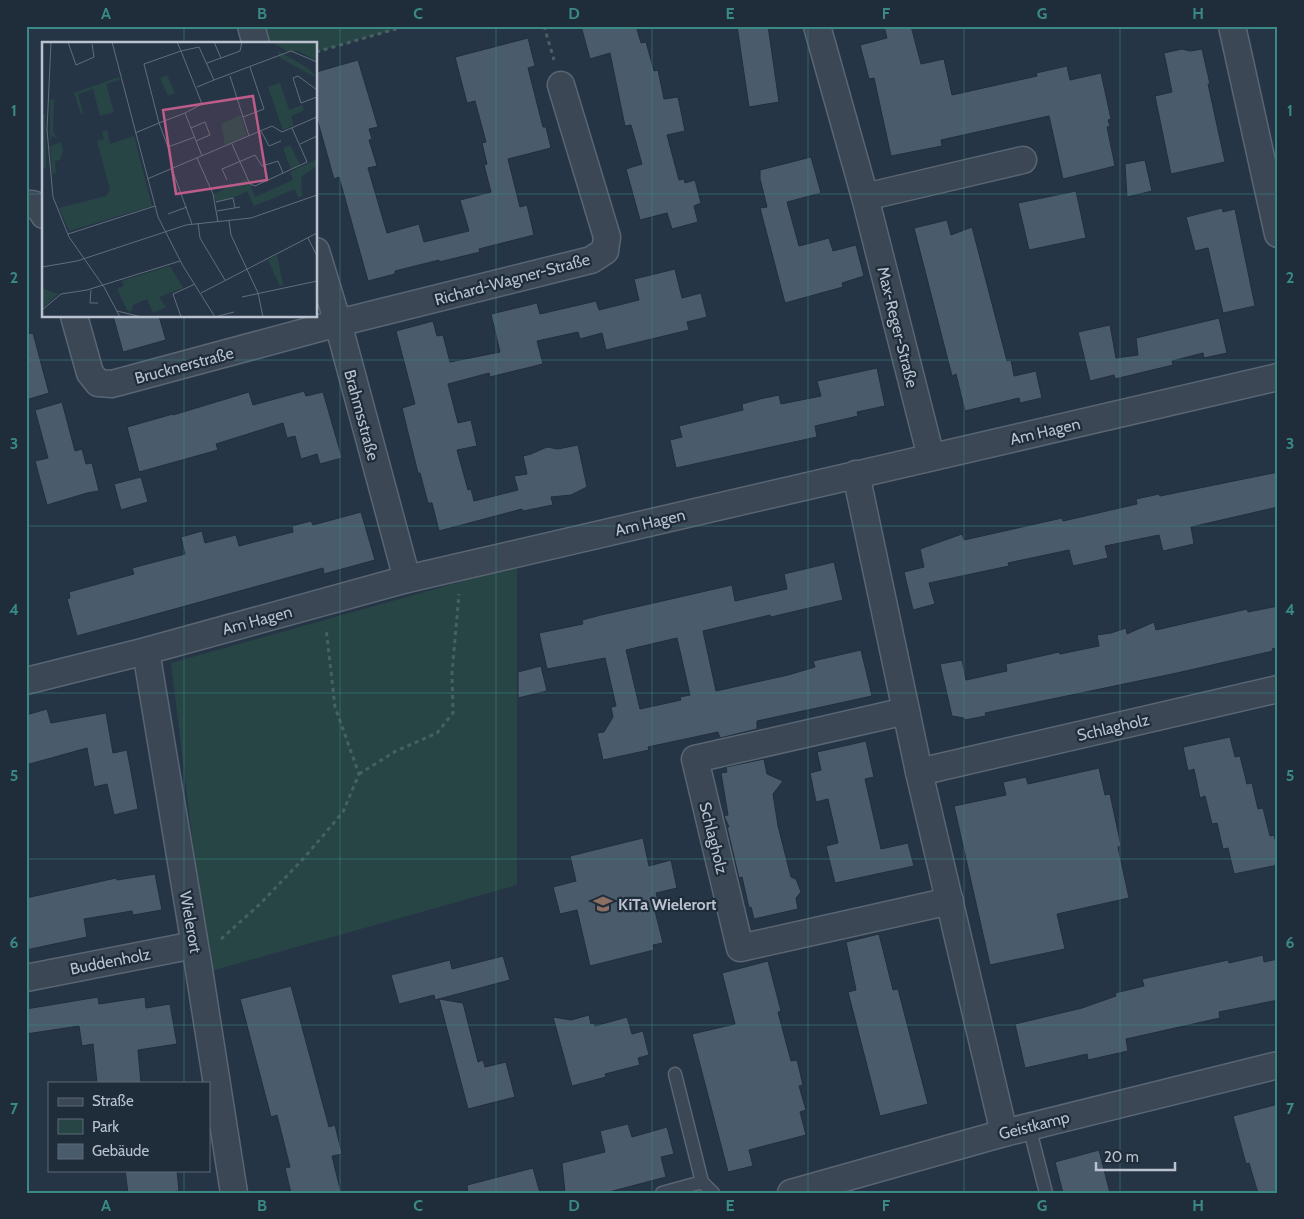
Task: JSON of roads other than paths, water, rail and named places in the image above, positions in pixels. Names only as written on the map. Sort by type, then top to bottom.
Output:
[{"type":"street","points":[[251,26],[255,42]]},
{"type":"street","name":"Max-Reger-Straße","points":[[817,26],[865,197],[931,457]]},
{"type":"street","points":[[1232,26],[1278,234]]},
{"type":"street","name":"Richard-Wagner-Straße","points":[[338,323],[591,260],[605,251],[607,237],[561,85]]},
{"type":"street","points":[[865,197],[1024,160]]},
{"type":"street","points":[[26,205],[39,207],[42,212]]},
{"type":"street","name":"Brahmsstraße","points":[[318,258],[338,323],[407,579]]},
{"type":"street","name":"Brucknerstraße","points":[[75,318],[90,373],[98,383],[112,384],[338,323]]},
{"type":"street","name":"Am Hagen","points":[[26,682],[460,566],[1278,377]]},
{"type":"street","points":[[856,474],[919,772],[1004,1133]]},
{"type":"street","name":"Wielerort","points":[[146,651],[234,1193]]},
{"type":"street","name":"Schlagholz","points":[[919,772],[1278,690]]},
{"type":"street","name":"Schlagholz","points":[[906,711],[695,759],[740,948],[950,901]]},
{"type":"street","name":"Buddenholz","points":[[26,978],[196,952]]},
{"type":"street","name":"Geistkamp","points":[[791,1193],[1029,1126],[1278,1065]]},
{"type":"lane","points":[[675,1074],[702,1182],[713,1193]]},
{"type":"lane","points":[[1029,1126],[1046,1193]]},
{"type":"lane","points":[[662,1193],[702,1182]]},
{"type":"place","name":"KiTa Wielerort","points":[[603,904]]}]
